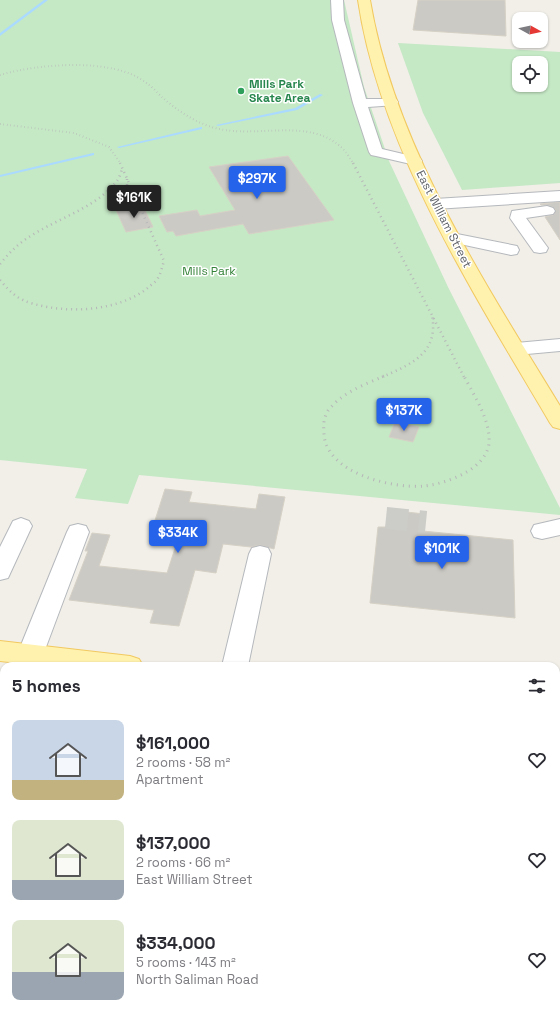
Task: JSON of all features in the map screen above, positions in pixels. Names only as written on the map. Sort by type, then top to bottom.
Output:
[{"type":"main road","name":"East William Street","points":[[364,0],[371,37],[391,102],[415,161],[463,258],[560,423]]},
{"type":"main road","points":[[0,651],[97,662]]},
{"type":"street","points":[[337,0],[338,20],[360,103],[376,152],[415,161]]},
{"type":"street","points":[[360,103],[391,102]]},
{"type":"street","points":[[435,204],[560,196]]},
{"type":"street","points":[[497,200],[533,248],[518,218],[518,214],[560,210]]},
{"type":"street","points":[[452,238],[511,250],[503,254],[463,258]]},
{"type":"street","points":[[516,349],[560,345]]},
{"type":"street","points":[[0,572],[21,526]]},
{"type":"street","points":[[30,654],[78,532]]},
{"type":"street","points":[[236,662],[260,554]]},
{"type":"green space","name":"Mills Park","points":[[0,0],[344,0],[364,87],[389,161],[448,287],[560,508],[560,515],[139,475],[128,504],[75,498],[87,469],[0,460]]},
{"type":"green space","points":[[398,43],[560,52],[560,183],[462,190],[423,113]]},
{"type":"building","points":[[418,0],[505,0],[506,36],[413,30]]},
{"type":"building","points":[[288,156],[334,220],[249,234],[243,224],[176,236],[173,231],[167,232],[159,216],[197,210],[200,216],[235,210],[209,167]]},
{"type":"building","points":[[560,202],[560,240],[545,217],[553,215],[556,210],[553,207],[540,204]]},
{"type":"building","points":[[143,206],[153,227],[126,232],[116,210]]},
{"type":"building","points":[[395,422],[419,427],[413,442],[389,437]]},
{"type":"building","points":[[165,489],[192,492],[189,502],[256,509],[259,494],[285,497],[274,549],[260,545],[251,547],[223,544],[216,573],[195,570],[179,626],[150,623],[154,610],[69,600],[88,551],[85,551],[92,533],[110,535],[99,566],[167,573],[178,539],[150,536]]},
{"type":"building","points":[[389,510],[424,514],[423,531],[513,540],[515,618],[370,603],[378,527],[387,527]]},
{"type":"waterway","points":[[0,35],[46,0]]},
{"type":"waterway","points":[[218,125],[296,109],[321,95]]},
{"type":"waterway","points":[[119,147],[201,128]]},
{"type":"waterway","points":[[0,176],[93,154]]},
{"type":"tunnel","points":[[386,518],[426,522]]},
{"type":"railway","points":[[0,75],[16,71],[53,66],[74,65],[114,69],[131,74],[150,85],[181,112],[208,126],[231,131],[281,130],[313,133],[328,138],[341,147],[354,164]]},
{"type":"railway","points":[[0,124],[74,133],[109,147],[121,164]]},
{"type":"railway","points":[[120,163],[122,168]]},
{"type":"railway","points":[[353,163],[432,315]]},
{"type":"railway","points":[[0,264],[12,250],[26,239],[98,199],[117,181],[122,168]]},
{"type":"railway","points":[[0,280],[15,295],[23,300],[34,304],[63,309],[109,306],[137,295],[155,282],[160,274],[164,261],[122,168]]},
{"type":"railway","points":[[127,179],[127,206]]},
{"type":"railway","points":[[382,377],[413,362],[427,348],[431,339],[433,328],[432,315]]},
{"type":"railway","points":[[432,315],[464,377]]},
{"type":"railway","points":[[384,376],[350,392],[332,406],[327,412],[324,434],[328,448],[336,459],[348,468],[363,476],[379,481],[396,485],[411,486],[425,486],[455,478],[473,468],[488,449],[489,435],[485,417],[464,376]]},
{"type":"place","name":"Mills Park Skate Area","points":[[241,91]]}]
